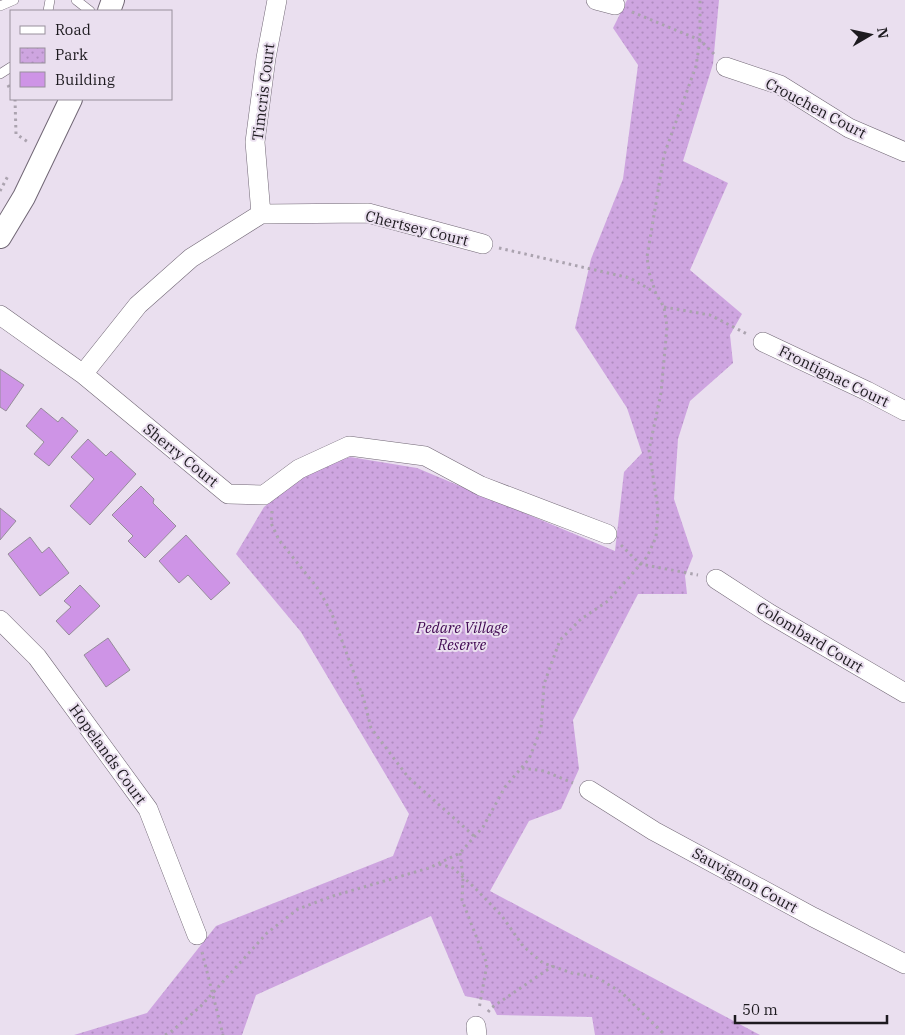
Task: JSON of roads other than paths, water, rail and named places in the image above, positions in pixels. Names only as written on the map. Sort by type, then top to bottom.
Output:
[{"type":"street","name":"Timcris Court","points":[[261,214],[255,142],[266,58],[277,0]]},
{"type":"street","points":[[596,0],[615,5]]},
{"type":"street","name":"Crouchen Court","points":[[726,67],[780,85],[849,128],[905,152]]},
{"type":"street","points":[[0,237],[24,197],[71,100]]},
{"type":"street","name":"Chertsey Court","points":[[261,214],[368,213],[483,244]]},
{"type":"street","points":[[83,374],[138,306],[191,258],[261,214]]},
{"type":"street","name":"Sherry Court","points":[[0,315],[83,374],[228,494],[264,495],[299,469],[349,446],[426,456],[481,486],[607,534]]},
{"type":"street","name":"Frontignac Court","points":[[763,342],[905,411]]},
{"type":"street","name":"Colombard Court","points":[[716,579],[770,614],[905,693]]},
{"type":"street","name":"Hopelands Court","points":[[0,620],[37,657],[148,809],[197,935]]},
{"type":"street","name":"Sauvignon Court","points":[[590,790],[654,831],[812,917],[905,964]]},
{"type":"lane","points":[[0,6],[14,0]]},
{"type":"lane","points":[[76,0],[89,10]]},
{"type":"park label","name":"Pedare Village Reserve","points":[[462,636]]}]
